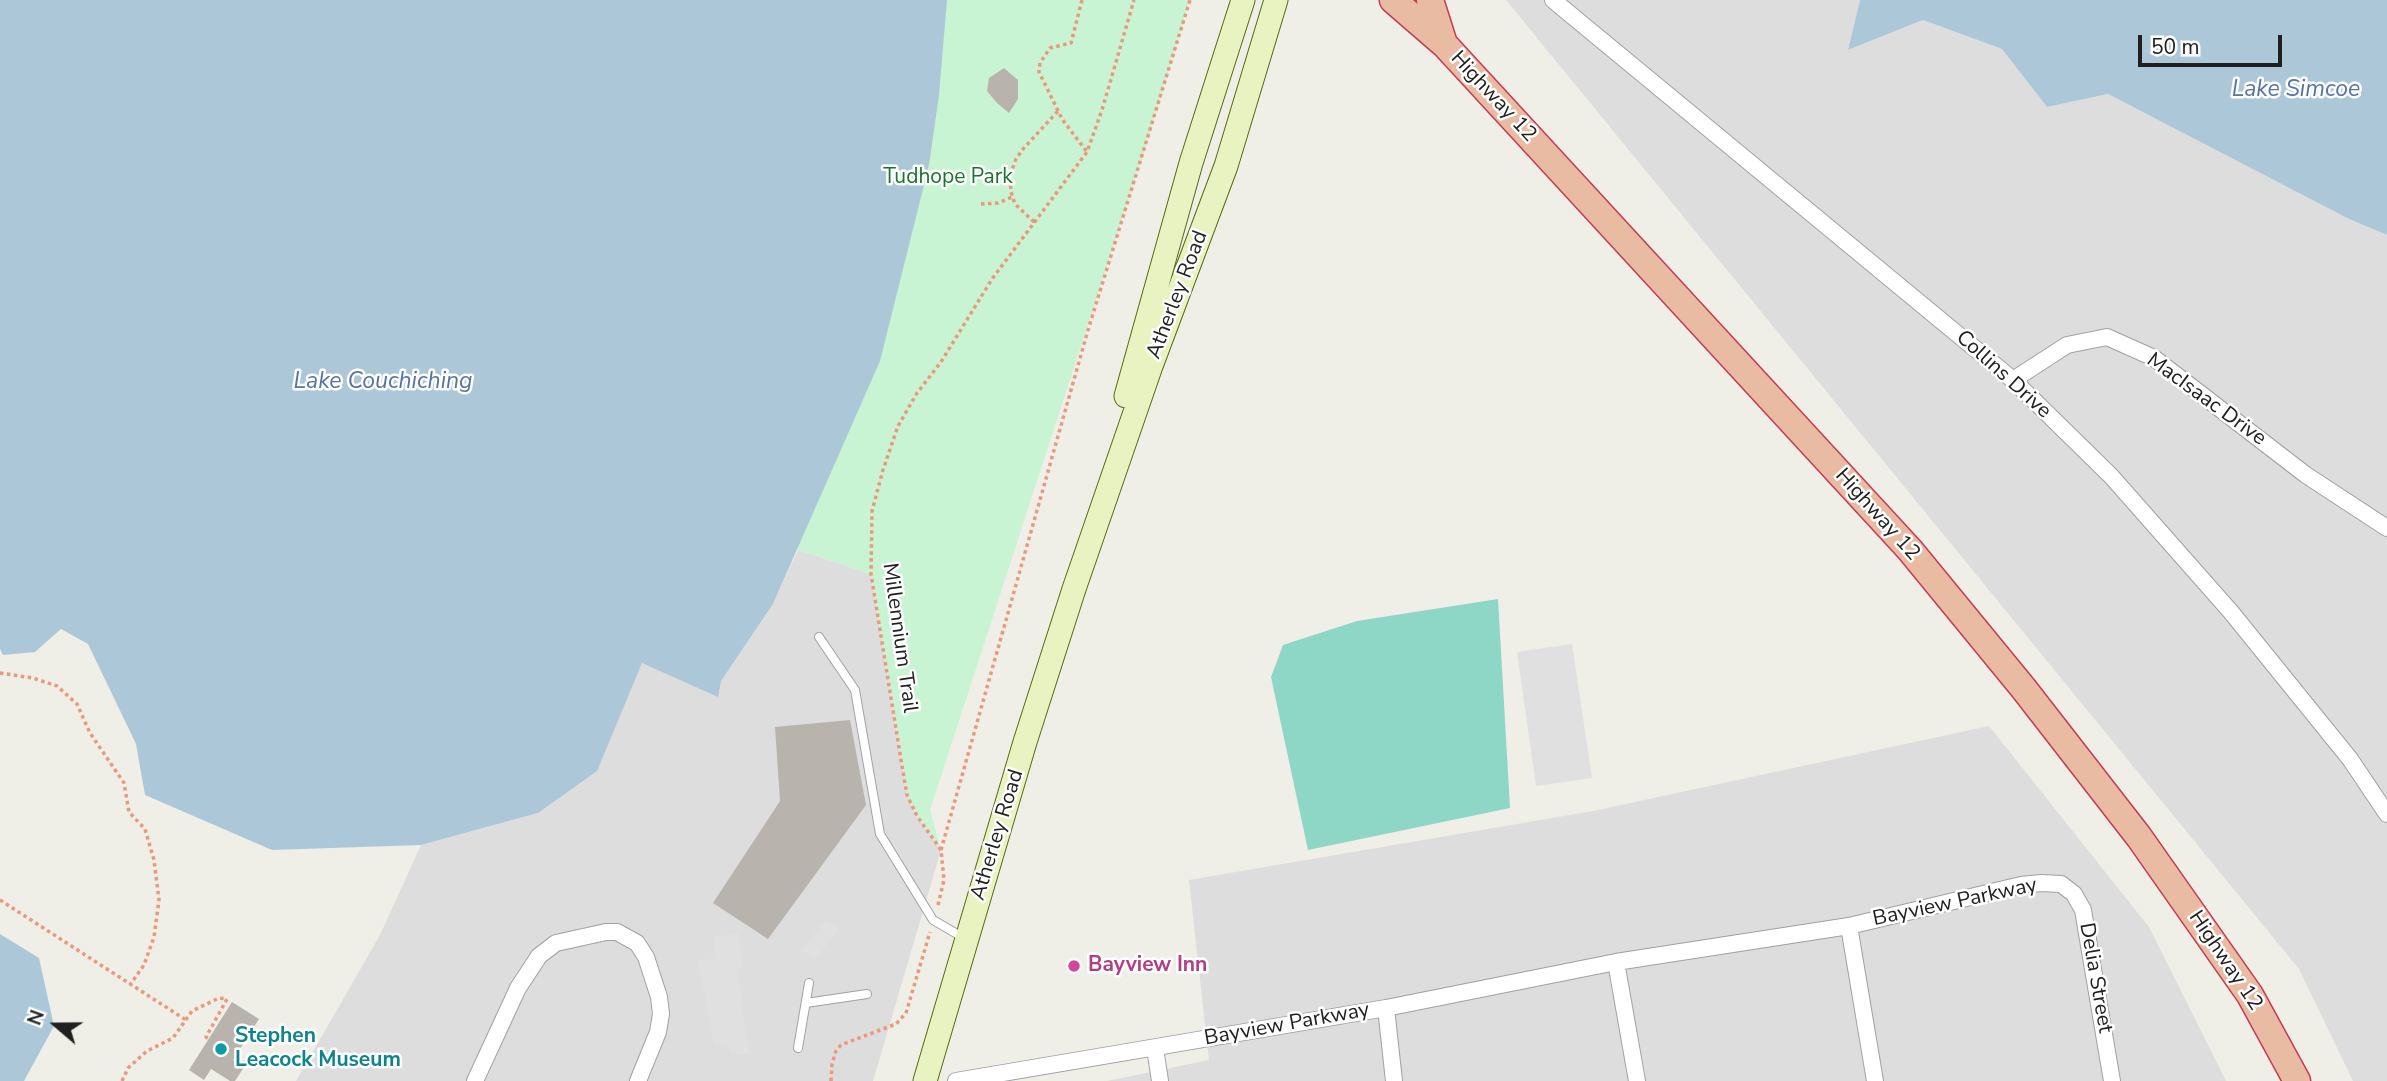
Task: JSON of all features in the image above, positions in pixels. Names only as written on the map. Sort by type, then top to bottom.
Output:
[{"type":"highway","name":"Highway 12","points":[[1393,0],[1445,45],[1919,561],[2139,836],[2250,995],[2297,1081]]},
{"type":"highway","points":[[1430,0],[1445,45]]},
{"type":"main road","name":"Atherley Road","points":[[925,1081],[1074,589],[1191,163],[1243,0]]},
{"type":"main road","name":"Atherley Road","points":[[1074,589],[1151,366],[1226,166],[1276,0]]},
{"type":"street","name":"Collins Drive","points":[[1553,0],[2014,380],[2111,477],[2231,612],[2350,759],[2387,814]]},
{"type":"street","name":"MacIsaac Drive","points":[[2014,380],[2067,345],[2107,337],[2154,358],[2306,475],[2387,528]]},
{"type":"street","name":"Bayview Parkway","points":[[956,1081],[1386,1008],[1616,962],[1849,926],[2021,885],[2061,884]]},
{"type":"street","name":"Delia Street","points":[[2061,884],[2074,894],[2083,910],[2112,1081]]},
{"type":"street","points":[[1849,926],[1875,1081]]},
{"type":"street","points":[[475,1081],[518,988],[539,956],[556,943],[617,932],[637,943],[646,957],[659,997],[661,1014],[658,1032],[638,1081]]},
{"type":"street","points":[[1616,962],[1637,1081]]},
{"type":"street","points":[[1386,1008],[1394,1081]]},
{"type":"street","points":[[1155,1048],[1160,1081]]},
{"type":"lane","points":[[819,638],[855,690],[880,834],[933,920],[967,939]]},
{"type":"lane","points":[[798,1048],[809,983]]},
{"type":"lane","points":[[806,1003],[867,994]]},
{"type":"path","points":[[1082,0],[1071,43],[1050,48],[1040,63],[1039,72],[1058,111],[1087,152]]},
{"type":"path","name":"Millennium Trail","points":[[831,1081],[832,1064],[841,1045],[896,1024],[906,1013],[944,880],[940,850],[917,816],[907,795],[871,574],[872,511],[883,470],[898,426],[917,394],[941,362],[992,279],[1087,152],[1134,0]]},
{"type":"path","points":[[940,850],[1088,330],[1189,0]]},
{"type":"path","points":[[1034,222],[1015,204],[1010,175],[1016,159],[1058,111]]},
{"type":"path","points":[[981,204],[998,203],[1012,197]]},
{"type":"path","points":[[0,673],[33,678],[57,686],[76,704],[90,733],[124,783],[129,812],[145,829],[154,860],[159,900],[154,937],[144,965],[130,985]]},
{"type":"path","points":[[0,900],[186,1020]]},
{"type":"path","points":[[122,1081],[128,1068],[147,1051],[173,1038],[192,1010],[219,998],[227,999],[205,1037],[209,1039]]},
{"type":"shaded area","points":[[1506,0],[1860,0],[1848,50],[1923,20],[2002,49],[2047,107],[2108,94],[2349,219],[2387,235],[2387,1081],[2353,1081],[2299,969]]},
{"type":"shaded area","points":[[798,550],[871,574],[907,795],[917,816],[941,850],[873,1081],[296,1081],[380,935],[421,845],[538,813],[633,683],[642,663],[721,681],[773,604]]},
{"type":"shaded area","points":[[1498,599],[1510,808],[1308,850],[1271,677],[1283,645],[1357,621]]},
{"type":"shaded area","points":[[1572,644],[1592,778],[1536,786],[1517,652]]},
{"type":"shaded area","points":[[1989,726],[2149,927],[2226,1081],[1107,1081],[1209,1060],[1189,880],[1593,811]]},
{"type":"shaded area","points":[[826,919],[839,929],[815,960],[802,950]]},
{"type":"shaded area","points":[[738,933],[744,968],[737,970],[749,1054],[731,1055],[727,1043],[714,1045],[698,961],[716,958],[714,937]]},
{"type":"green space","name":"Tudhope Park","points":[[745,0],[1190,0],[1148,140],[930,810],[941,850],[917,816],[907,795],[871,574],[798,550],[763,100]]},
{"type":"water","name":"Lake Couchiching","points":[[0,0],[947,0],[939,95],[929,165],[880,361],[773,604],[721,681],[718,697],[642,663],[597,771],[538,813],[421,845],[272,850],[145,795],[136,744],[88,644],[61,629],[35,652],[3,655],[0,649]]},
{"type":"water","name":"Lake Simcoe","points":[[1860,0],[2387,0],[2387,235],[2349,219],[2108,94],[2047,107],[2002,49],[1923,20],[1848,50]]},
{"type":"water","points":[[0,934],[39,958],[54,1026],[24,1081],[0,1081]]},
{"type":"building","points":[[1004,68],[1018,80],[1018,99],[1009,113],[987,91],[989,78]]},
{"type":"building","points":[[850,720],[866,805],[768,939],[713,903],[780,801],[775,727]]},
{"type":"building","name":"Stephen Leacock Museum","points":[[232,1002],[259,1019],[233,1060],[244,1067],[235,1081],[230,1081],[211,1069],[204,1080],[189,1070]]},
{"type":"place","name":"Bayview Inn","points":[[1074,966]]},
{"type":"place","name":"Stephen Leacock Museum","points":[[221,1049]]}]
